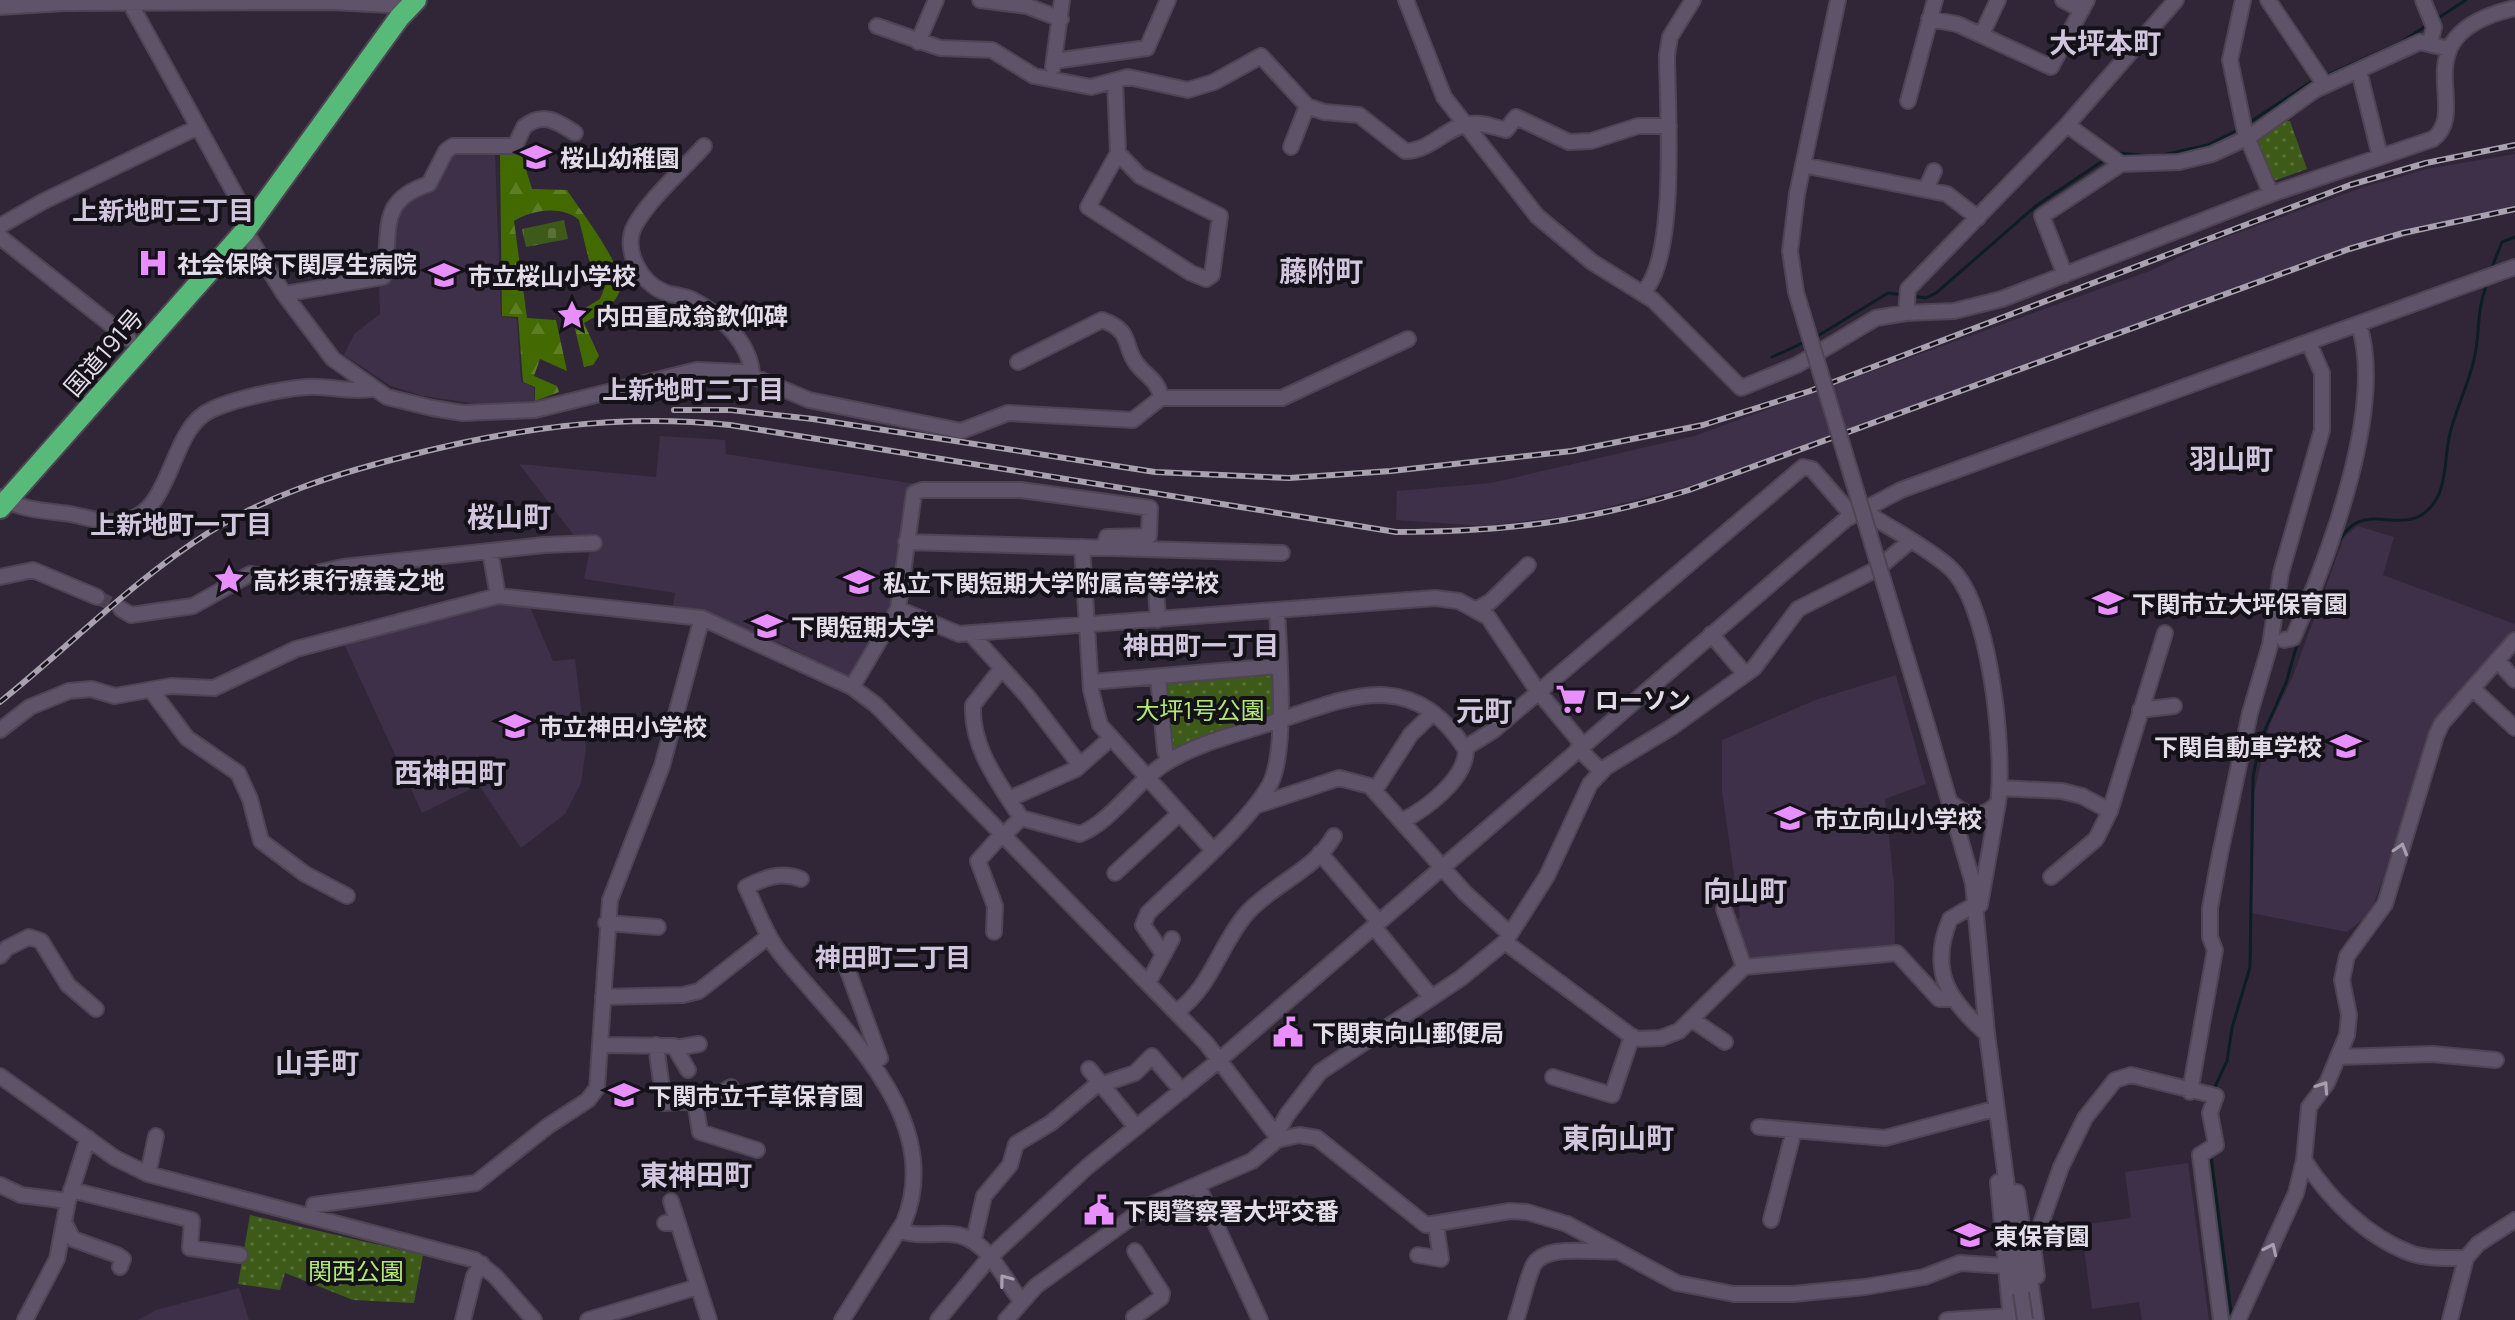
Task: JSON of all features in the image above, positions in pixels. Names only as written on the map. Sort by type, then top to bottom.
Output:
[{"type":"highway","name":"国道191号","points":[[2,502],[248,227],[413,3]]},
{"type":"street","points":[[918,42],[936,0]]},
{"type":"street","points":[[980,0],[1027,6],[1061,19]]},
{"type":"street","points":[[1050,81],[1062,0]]},
{"type":"street","points":[[1054,61],[1147,48],[1168,0]]},
{"type":"street","points":[[1406,0],[1434,75],[1464,125],[1537,216],[1592,262],[1642,293],[1741,388],[1823,351],[1856,327],[1907,302],[1978,218],[2067,125],[2176,0]]},
{"type":"street","points":[[1642,293],[1652,280],[1661,249],[1669,126],[1667,55],[1670,37],[1693,0]]},
{"type":"street","points":[[1838,0],[1797,194],[1790,251],[1796,292],[1973,883],[1987,1034],[2021,1293],[2015,1319]]},
{"type":"street","points":[[1916,35],[1926,0]]},
{"type":"street","points":[[1907,101],[1935,0]]},
{"type":"street","points":[[1982,34],[1998,0]]},
{"type":"street","points":[[1929,19],[1957,24],[2051,67],[2085,5],[2063,0]]},
{"type":"street","points":[[2243,0],[2230,60],[2245,129],[2271,194]]},
{"type":"street","points":[[2268,0],[2321,80]]},
{"type":"street","points":[[2423,0],[2432,21],[2430,43]]},
{"type":"street","points":[[0,7],[331,1],[413,3]]},
{"type":"street","points":[[130,3],[284,294],[333,359],[387,397],[432,408],[492,414],[545,409],[697,370],[752,375],[809,400],[961,431],[1008,413],[1133,420],[1161,398],[1282,398],[1408,339]]},
{"type":"street","points":[[1907,302],[1954,311],[2002,299],[2271,194],[2439,134],[2445,117],[2444,69],[2449,49],[2467,25],[2515,8]]},
{"type":"street","points":[[877,26],[940,48],[992,50],[1034,76],[1091,87],[1128,77],[1188,90],[1214,82],[1261,56],[1307,106],[1324,112],[1359,115],[1405,151],[1437,142],[1464,125],[1483,124],[1506,130],[1516,117],[1560,138],[1582,142],[1638,126],[1669,126]]},
{"type":"street","points":[[2067,125],[2113,159],[2158,165],[2190,160],[2321,80],[2359,71],[2420,42],[2449,49]]},
{"type":"street","points":[[2359,71],[2380,156]]},
{"type":"street","points":[[1115,82],[1118,153],[1088,207],[1091,212],[1191,273],[1206,279],[1212,275],[1220,216],[1140,176],[1118,153]]},
{"type":"street","points":[[1291,147],[1307,106]]},
{"type":"street","points":[[284,294],[383,277],[387,229],[398,199],[407,191],[429,184],[446,151],[453,146],[515,146],[520,132],[529,122],[549,118],[575,133]]},
{"type":"street","points":[[0,226],[44,201],[198,127]]},
{"type":"street","points":[[704,146],[634,227],[631,252],[643,275],[656,287],[693,300],[729,328],[746,351],[752,375]]},
{"type":"street","points":[[2065,275],[2042,216],[2113,159]]},
{"type":"street","points":[[1803,165],[1953,196],[1978,218]]},
{"type":"street","points":[[1926,189],[1934,171]]},
{"type":"street","points":[[0,237],[129,339]]},
{"type":"street","points":[[938,1320],[989,1258],[1087,1167],[1217,1062],[1580,746],[1857,512],[1901,490],[2515,267]]},
{"type":"street","points":[[1018,362],[1102,320],[1125,334],[1134,360],[1155,379],[1161,398]]},
{"type":"street","points":[[2284,640],[2293,638],[2308,604],[2336,531],[2352,472],[2367,358],[2359,325]]},
{"type":"street","points":[[2190,1092],[2215,950],[2210,937],[2213,919],[2210,908],[2250,713],[2270,645],[2281,573],[2322,430],[2322,373],[2309,343]]},
{"type":"street","points":[[2,502],[117,522],[136,518],[159,492],[188,431],[199,416],[234,401],[309,387],[354,392],[372,389]]},
{"type":"street","points":[[1465,748],[1494,730],[1537,690],[1803,467],[1812,469],[1857,512],[1949,567],[1971,599],[1998,728],[1999,796],[1977,925]]},
{"type":"street","points":[[852,687],[898,609],[914,493],[922,490],[1021,490],[1150,508],[1149,536],[1107,537],[1104,547]]},
{"type":"street","points":[[906,542],[1282,553]]},
{"type":"street","points":[[1006,1320],[1036,1286],[1137,1213],[1252,1161],[1276,1137],[1304,1089],[1320,1072],[1478,965],[1508,938],[1547,876],[1585,794],[1601,771],[1672,727],[1745,674],[1762,659],[1798,609],[1877,569],[1909,542]]},
{"type":"street","points":[[121,609],[131,615],[193,606],[250,574],[276,577],[280,581],[343,567],[594,543]]},
{"type":"street","points":[[1082,547],[1091,682],[1100,725],[1212,849]]},
{"type":"street","points":[[490,551],[498,596]]},
{"type":"street","points":[[1477,609],[1490,602],[1528,565]]},
{"type":"street","points":[[0,577],[33,570],[97,597]]},
{"type":"street","points":[[1156,587],[1158,620]]},
{"type":"street","points":[[0,730],[30,707],[69,691],[91,689],[115,696],[171,686],[214,688],[296,649],[498,596],[702,618],[852,687],[876,705],[1206,1043],[1217,1062],[1276,1137]]},
{"type":"street","points":[[898,609],[959,634],[1435,598],[1459,601],[1477,609],[1494,625],[1537,690],[1601,771]]},
{"type":"street","points":[[1162,952],[1143,925],[1148,913],[1258,805],[1272,780],[1277,760],[1279,720],[1277,610]]},
{"type":"street","points":[[312,1217],[314,1205],[476,1183],[548,1126],[588,1100],[597,1088],[606,923],[614,884],[662,766],[702,618]]},
{"type":"street","points":[[970,633],[1080,765]]},
{"type":"street","points":[[2051,877],[2096,839],[2110,811],[2165,633]]},
{"type":"street","points":[[1711,634],[1745,674]]},
{"type":"street","points":[[2238,1320],[2296,1193],[2304,1160],[2309,1107],[2327,1083],[2339,1057],[2349,1015],[2342,980],[2347,956],[2378,918],[2385,904],[2442,723],[2515,640]]},
{"type":"street","points":[[2497,660],[2515,680]]},
{"type":"street","points":[[1091,682],[1279,666]]},
{"type":"street","points":[[1002,668],[987,683],[972,709],[981,751],[1021,818],[1077,836],[1086,832],[1169,761],[1279,720],[1369,693],[1399,697],[1431,715],[1465,748]]},
{"type":"street","points":[[1158,677],[1165,751],[1169,761]]},
{"type":"street","points":[[2473,689],[2515,728]]},
{"type":"street","points":[[151,690],[187,738],[238,773],[250,799],[261,841],[305,874],[347,896]]},
{"type":"street","points":[[2140,710],[2174,706]]},
{"type":"street","points":[[1375,790],[1411,734],[1431,715]]},
{"type":"street","points":[[1009,799],[1080,765],[1110,739]]},
{"type":"street","points":[[1402,821],[1453,781],[1464,761],[1465,748]]},
{"type":"street","points":[[1258,805],[1339,778],[1356,780],[1375,790],[1508,938],[1632,1036],[1661,1038],[1679,1031],[1744,967],[1888,951],[1897,953],[1939,999],[1954,999]]},
{"type":"street","points":[[1999,796],[2062,791],[2082,796],[2110,811]]},
{"type":"street","points":[[1949,802],[1959,811],[1974,816],[1989,812],[1999,796]]},
{"type":"street","points":[[1115,873],[1179,814]]},
{"type":"street","points":[[994,932],[995,906],[978,861],[1021,818]]},
{"type":"street","points":[[1176,1012],[1196,995],[1245,915],[1275,887],[1306,867],[1334,836]]},
{"type":"street","points":[[1320,853],[1431,997]]},
{"type":"street","points":[[801,879],[788,875],[765,878],[746,887],[769,936],[884,1082],[912,1149],[911,1204],[899,1231],[840,1320],[831,1320]]},
{"type":"street","points":[[1974,905],[1950,919],[1940,946],[1942,974],[1954,999],[1987,1034]]},
{"type":"street","points":[[1724,909],[1744,967]]},
{"type":"street","points":[[606,923],[658,927]]},
{"type":"street","points":[[603,997],[683,995],[699,991],[769,936]]},
{"type":"street","points":[[0,956],[7,948],[29,937],[41,941],[68,985],[96,1009]]},
{"type":"street","points":[[1148,983],[1162,952],[1172,939]]},
{"type":"street","points":[[841,952],[880,1058],[872,1064]]},
{"type":"street","points":[[1691,1019],[1725,1042]]},
{"type":"street","points":[[1553,1077],[1612,1095],[1632,1036]]},
{"type":"street","points":[[601,1045],[675,1048],[699,1044]]},
{"type":"street","points":[[656,1045],[664,1103],[710,1101],[731,1087]]},
{"type":"street","points":[[675,1048],[688,1070]]},
{"type":"street","points":[[2339,1057],[2432,1054],[2496,1060]]},
{"type":"street","points":[[974,1239],[984,1196],[1010,1165],[1016,1144],[1051,1123],[1094,1087],[1135,1073],[1152,1056],[1182,1091]]},
{"type":"street","points":[[1089,1069],[1136,1127]]},
{"type":"street","points":[[1993,1070],[2005,1266],[2015,1319]]},
{"type":"street","points":[[1993,1070],[2003,1109],[2036,1320]]},
{"type":"street","points":[[2030,1277],[2037,1276],[2033,1246],[2061,1167],[2085,1118],[2115,1080],[2131,1075],[2190,1092],[2211,1094],[2210,1150],[2200,1155],[2221,1320]]},
{"type":"street","points":[[0,1076],[130,1167],[148,1174],[458,1253],[482,1264],[534,1320]]},
{"type":"street","points":[[696,1104],[700,1132],[757,1150]]},
{"type":"street","points":[[1759,1127],[1885,1138],[1994,1109]]},
{"type":"street","points":[[1771,1220],[1794,1130]]},
{"type":"street","points":[[1276,1137],[1299,1135],[1317,1138],[1426,1225],[1519,1211],[1567,1224],[1677,1283],[1748,1295],[1865,1287],[1924,1277],[1960,1263],[2005,1266]]},
{"type":"street","points":[[148,1174],[156,1136]]},
{"type":"street","points":[[25,1320],[50,1278],[88,1138]]},
{"type":"street","points":[[2304,1160],[2327,1194],[2378,1234],[2411,1253],[2466,1258]]},
{"type":"street","points":[[0,1185],[21,1195],[70,1196],[192,1220],[190,1248],[240,1255]]},
{"type":"street","points":[[1198,1186],[1260,1320]]},
{"type":"street","points":[[671,1201],[672,1223],[709,1320]]},
{"type":"street","points":[[2450,1320],[2466,1258],[2478,1244],[2515,1220]]},
{"type":"street","points":[[65,1224],[73,1239],[123,1259],[120,1267]]},
{"type":"street","points":[[1418,1255],[1441,1259],[1436,1225]]},
{"type":"street","points":[[899,1231],[921,1237],[953,1234],[974,1239],[1022,1302]]},
{"type":"street","points":[[1135,1251],[1162,1293],[1161,1298],[1134,1317],[1136,1320]]},
{"type":"street","points":[[1516,1320],[1534,1266],[1541,1258],[1555,1253],[1618,1251]]},
{"type":"street","points":[[463,1320],[474,1276],[482,1264]]},
{"type":"street","points":[[588,1320],[697,1287]]},
{"type":"street","points":[[1947,1320],[2015,1319]]},
{"type":"shaded area","name":"市立桜山小学校","points":[[455,150],[495,153],[501,316],[517,319],[521,382],[534,387],[535,403],[485,405],[423,396],[391,386],[344,355],[354,334],[380,314],[379,283],[405,197]]},
{"type":"shaded area","points":[[2515,154],[2515,213],[2453,224],[2354,251],[1690,486],[1576,515],[1483,526],[1396,520],[1397,491],[1491,483],[1694,436],[2152,270],[2199,247],[2364,187],[2427,169]]},
{"type":"shaded area","points":[[660,436],[725,440],[726,454],[916,484],[908,490],[893,604],[854,674],[848,679],[789,647],[699,611],[673,606],[675,593],[584,579],[591,544],[580,543],[519,464],[656,477]]},
{"type":"shaded area","name":"下関自動車学校","points":[[2358,526],[2394,537],[2383,575],[2515,624],[2515,631],[2438,716],[2417,771],[2411,803],[2370,914],[2347,932],[2251,913],[2254,793],[2270,724],[2293,676],[2344,537]]},
{"type":"shaded area","points":[[493,605],[529,605],[553,661],[575,659],[586,749],[581,783],[565,814],[521,848],[479,785],[422,813],[344,644]]},
{"type":"shaded area","points":[[1896,675],[1926,784],[1885,799],[1894,884],[1895,949],[1744,963],[1731,923],[1740,917],[1722,791],[1722,740],[1818,699]]},
{"type":"shaded area","points":[[2188,1163],[2209,1320],[2142,1320],[2139,1302],[2092,1309],[2081,1225],[2131,1218],[2125,1172]]},
{"type":"shaded area","points":[[239,1288],[249,1320],[138,1320],[156,1310]]},
{"type":"green space","points":[[2284,121],[2290,121],[2307,169],[2276,180],[2271,178],[2257,144],[2259,137]]},
{"type":"green space","points":[[520,150],[532,189],[567,190],[609,254],[620,280],[620,290],[610,306],[584,323],[599,356],[593,365],[584,367],[572,316],[600,299],[604,280],[589,260],[579,220],[564,212],[546,211],[514,221],[527,318],[556,320],[567,371],[540,359],[534,376],[557,386],[559,392],[535,401],[535,387],[523,382],[518,317],[502,316],[500,155]]},
{"type":"green space","points":[[564,220],[568,239],[526,247],[522,229]]},
{"type":"green space","name":"大坪1号公園","points":[[1272,670],[1275,709],[1270,718],[1173,754],[1169,751],[1165,679]]},
{"type":"green space","name":"関西公園","points":[[250,1215],[423,1255],[414,1303],[353,1300],[285,1273],[280,1290],[238,1284]]},
{"type":"waterway","points":[[2435,20],[2466,0]]},
{"type":"waterway","points":[[2325,76],[2401,42],[2429,24]]},
{"type":"waterway","points":[[2247,124],[2314,80]]},
{"type":"waterway","points":[[2158,156],[2208,145],[2241,128]]},
{"type":"waterway","points":[[2118,153],[2150,156]]},
{"type":"waterway","points":[[1912,296],[1926,298],[1936,293],[2037,205],[2104,160]]},
{"type":"waterway","points":[[2490,272],[2502,242],[2515,237]]},
{"type":"waterway","points":[[2334,552],[2344,533],[2356,523],[2369,519],[2409,520],[2422,515],[2438,496],[2452,427],[2474,360],[2480,309],[2487,283]]},
{"type":"waterway","points":[[1816,337],[1888,293],[1904,295]]},
{"type":"waterway","points":[[1772,357],[1805,342]]},
{"type":"waterway","points":[[2308,619],[2322,586]]},
{"type":"waterway","points":[[2213,1091],[2227,1061],[2232,1028],[2250,967],[2253,777],[2260,741],[2286,683],[2298,641]]},
{"type":"waterway","points":[[2205,1125],[2208,1145]]},
{"type":"waterway","points":[[2211,1156],[2232,1319]]},
{"type":"tunnel","points":[[97,597],[121,609]]},
{"type":"railway","points":[[674,410],[731,410],[813,419],[1155,472],[1289,478],[1391,471],[1572,451],[1703,425],[1810,391],[2350,185],[2426,163],[2515,145]]},
{"type":"railway","points":[[0,702],[153,572],[230,520],[277,497],[325,479],[481,439],[604,423],[646,421],[730,425],[1396,532],[1509,527],[1615,510],[1689,490],[2349,249],[2403,233],[2515,209]]},
{"type":"place","name":"桜山幼稚園","points":[[536,157]]},
{"type":"place","name":"社会保険下関厚生病院","points":[[153,263]]},
{"type":"place","name":"市立桜山小学校","points":[[444,275]]},
{"type":"place","name":"内田重成翁欽仰碑","points":[[572,315]]},
{"type":"place","name":"高杉東行療養之地","points":[[229,579]]},
{"type":"place","name":"私立下関短期大学附属高等学校","points":[[859,582]]},
{"type":"place","name":"下関市立大坪保育園","points":[[2108,603]]},
{"type":"place","name":"下関短期大学","points":[[767,626]]},
{"type":"place","name":"ローソン","points":[[1571,699]]},
{"type":"place","name":"市立神田小学校","points":[[515,726]]},
{"type":"place","name":"下関自動車学校","points":[[2346,746]]},
{"type":"place","name":"市立向山小学校","points":[[1790,818]]},
{"type":"place","name":"下関東向山郵便局","points":[[1288,1032]]},
{"type":"place","name":"下関市立千草保育園","points":[[624,1095]]},
{"type":"place","name":"下関警察署大坪交番","points":[[1099,1210]]},
{"type":"place","name":"東保育園","points":[[1970,1235]]},
{"type":"district","name":"大坪本町","points":[[2105,42]]},
{"type":"district","name":"上新地町三丁目","points":[[163,210]]},
{"type":"district","name":"藤附町","points":[[1321,270]]},
{"type":"district","name":"上新地町二丁目","points":[[693,389]]},
{"type":"district","name":"羽山町","points":[[2231,458]]},
{"type":"district","name":"桜山町","points":[[509,516]]},
{"type":"district","name":"上新地町一丁目","points":[[181,524]]},
{"type":"district","name":"神田町一丁目","points":[[1201,645]]},
{"type":"district","name":"元町","points":[[1484,710]]},
{"type":"district","name":"西神田町","points":[[450,772]]},
{"type":"district","name":"向山町","points":[[1745,890]]},
{"type":"district","name":"神田町二丁目","points":[[893,957]]},
{"type":"district","name":"山手町","points":[[317,1062]]},
{"type":"district","name":"東向山町","points":[[1618,1137]]},
{"type":"district","name":"東神田町","points":[[696,1174]]}]
